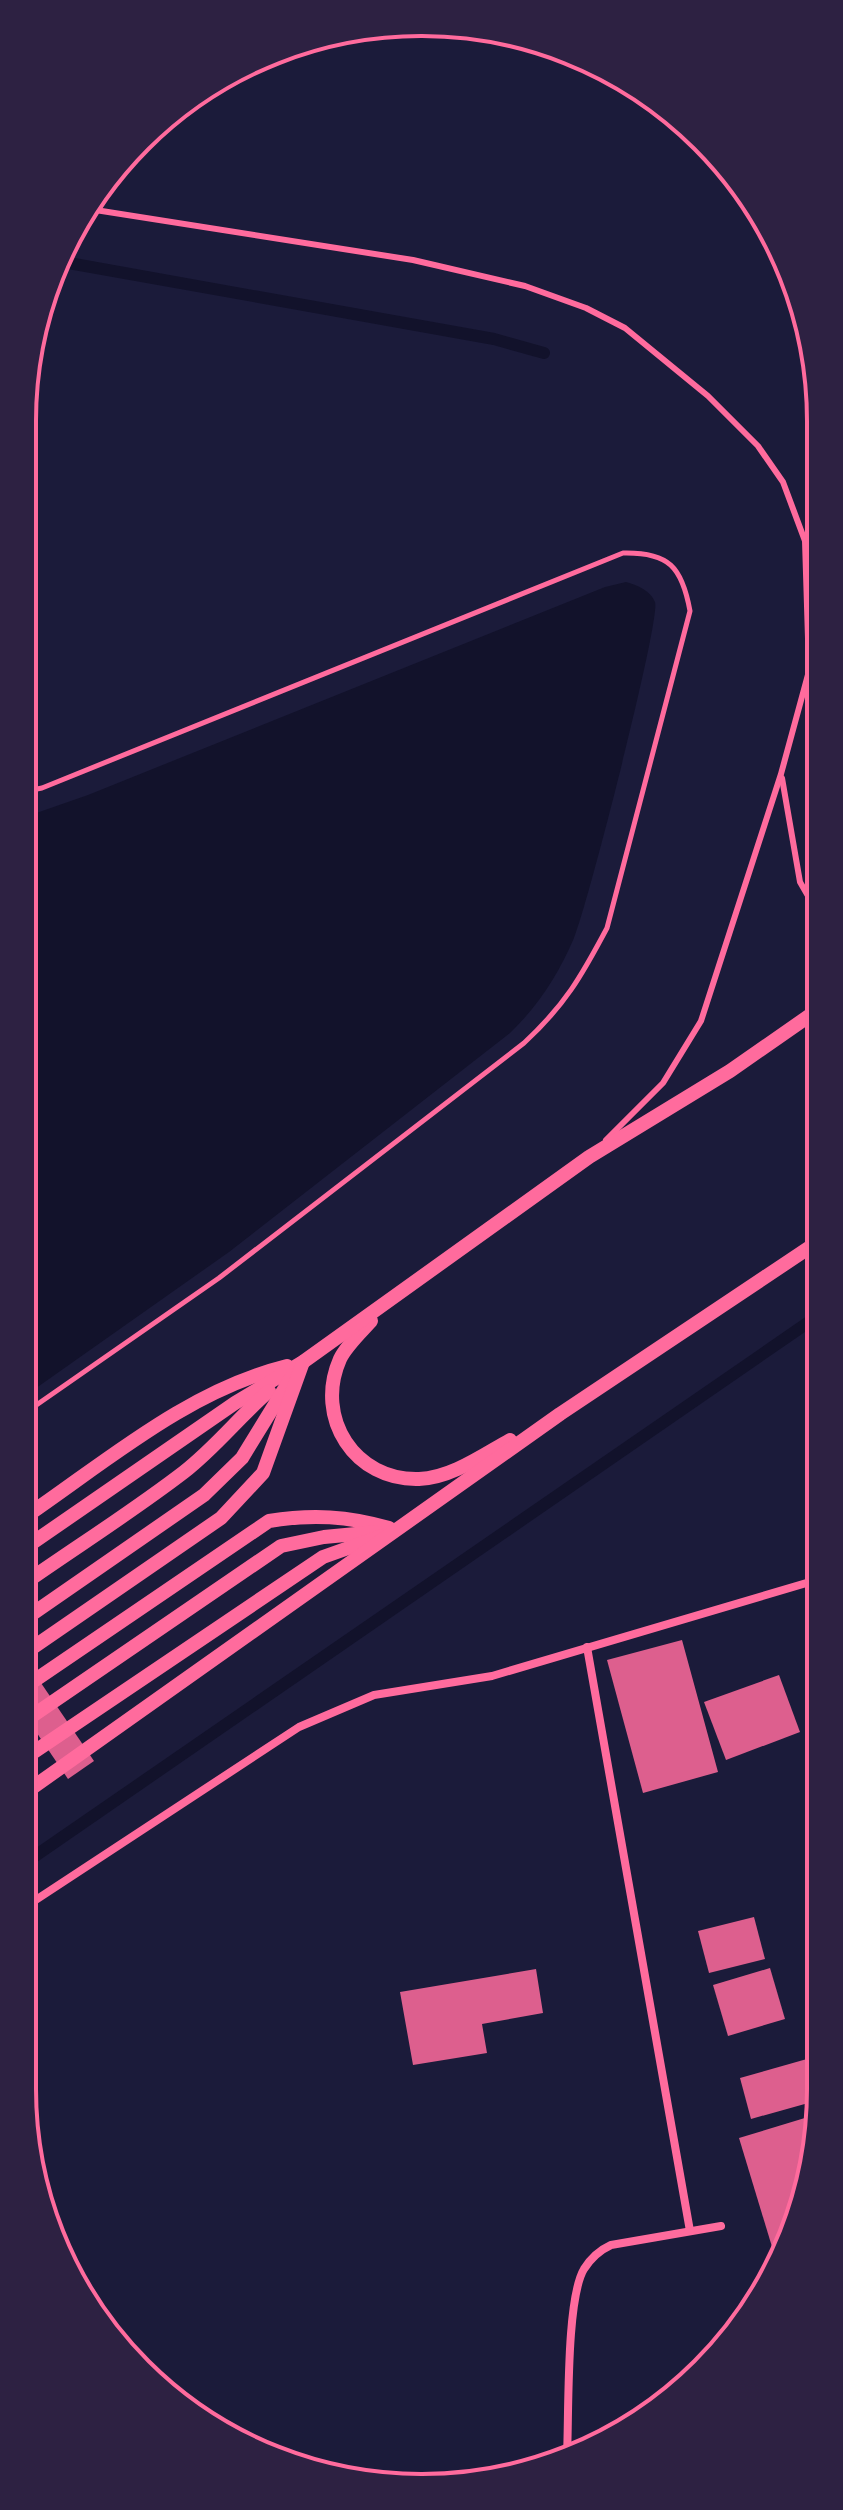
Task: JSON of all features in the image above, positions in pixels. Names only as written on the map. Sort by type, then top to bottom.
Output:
[{"type":"street","points":[[36,1540],[235,1403],[303,1362],[589,1157],[730,1071],[807,1017]]},
{"type":"street","points":[[36,1785],[560,1414],[807,1249]]},
{"type":"street","points":[[392,1299],[340,1358],[330,1395],[334,1420],[345,1444],[363,1464],[390,1476],[421,1479],[455,1469],[560,1414]]},
{"type":"street","points":[[36,1509],[196,1400],[251,1375],[303,1362]]},
{"type":"street","points":[[36,1575],[184,1472],[303,1362]]},
{"type":"street","points":[[36,1611],[204,1495],[242,1458],[303,1362]]},
{"type":"street","points":[[36,1645],[221,1518],[263,1473],[303,1362]]},
{"type":"street","points":[[36,1679],[269,1521],[311,1514],[360,1519],[397,1531]]},
{"type":"street","points":[[36,1713],[281,1546],[324,1537],[397,1531]]},
{"type":"street","points":[[36,1751],[323,1557],[397,1531]]},
{"type":"street","points":[[36,1900],[299,1727],[374,1695],[492,1676],[807,1583]]},
{"type":"street","points":[[587,1647],[690,2231]]},
{"type":"street","points":[[567,2446],[572,2323],[582,2271],[598,2251],[611,2245],[721,2226]]},
{"type":"lane","points":[[99,211],[413,260],[525,286],[586,308],[625,328],[708,396],[758,446],[783,482],[805,541],[807,606]]},
{"type":"lane","points":[[589,1157],[663,1083],[701,1021],[781,774],[807,678]]},
{"type":"lane","points":[[781,774],[800,882],[807,894]]},
{"type":"path","points":[[36,786],[623,553],[650,553],[673,565],[685,585],[690,611],[607,928],[582,976],[558,1011],[524,1043],[219,1278],[36,1405]]},
{"type":"shaded area","points":[[626,582],[647,591],[655,602],[654,620],[622,765],[593,875],[574,938],[547,989],[510,1033],[229,1252],[36,1388],[36,813],[605,587]]},
{"type":"building","points":[[682,1640],[718,1772],[643,1793],[607,1660]]},
{"type":"building","points":[[779,1675],[800,1732],[726,1760],[704,1702]]},
{"type":"building","points":[[36,1676],[94,1761],[68,1779],[36,1732]]},
{"type":"building","points":[[754,1917],[765,1959],[709,1973],[698,1931]]},
{"type":"building","points":[[770,1968],[785,2019],[728,2036],[713,1985]]},
{"type":"building","points":[[536,1969],[543,2013],[482,2024],[487,2053],[413,2065],[400,1992]]},
{"type":"building","points":[[807,2059],[806,2104],[751,2119],[740,2078]]},
{"type":"building","points":[[806,2118],[794,2188],[772,2248],[739,2138]]},
{"type":"waterway","points":[[70,263],[494,339],[544,353]]},
{"type":"waterway","points":[[36,1855],[807,1323]]}]
